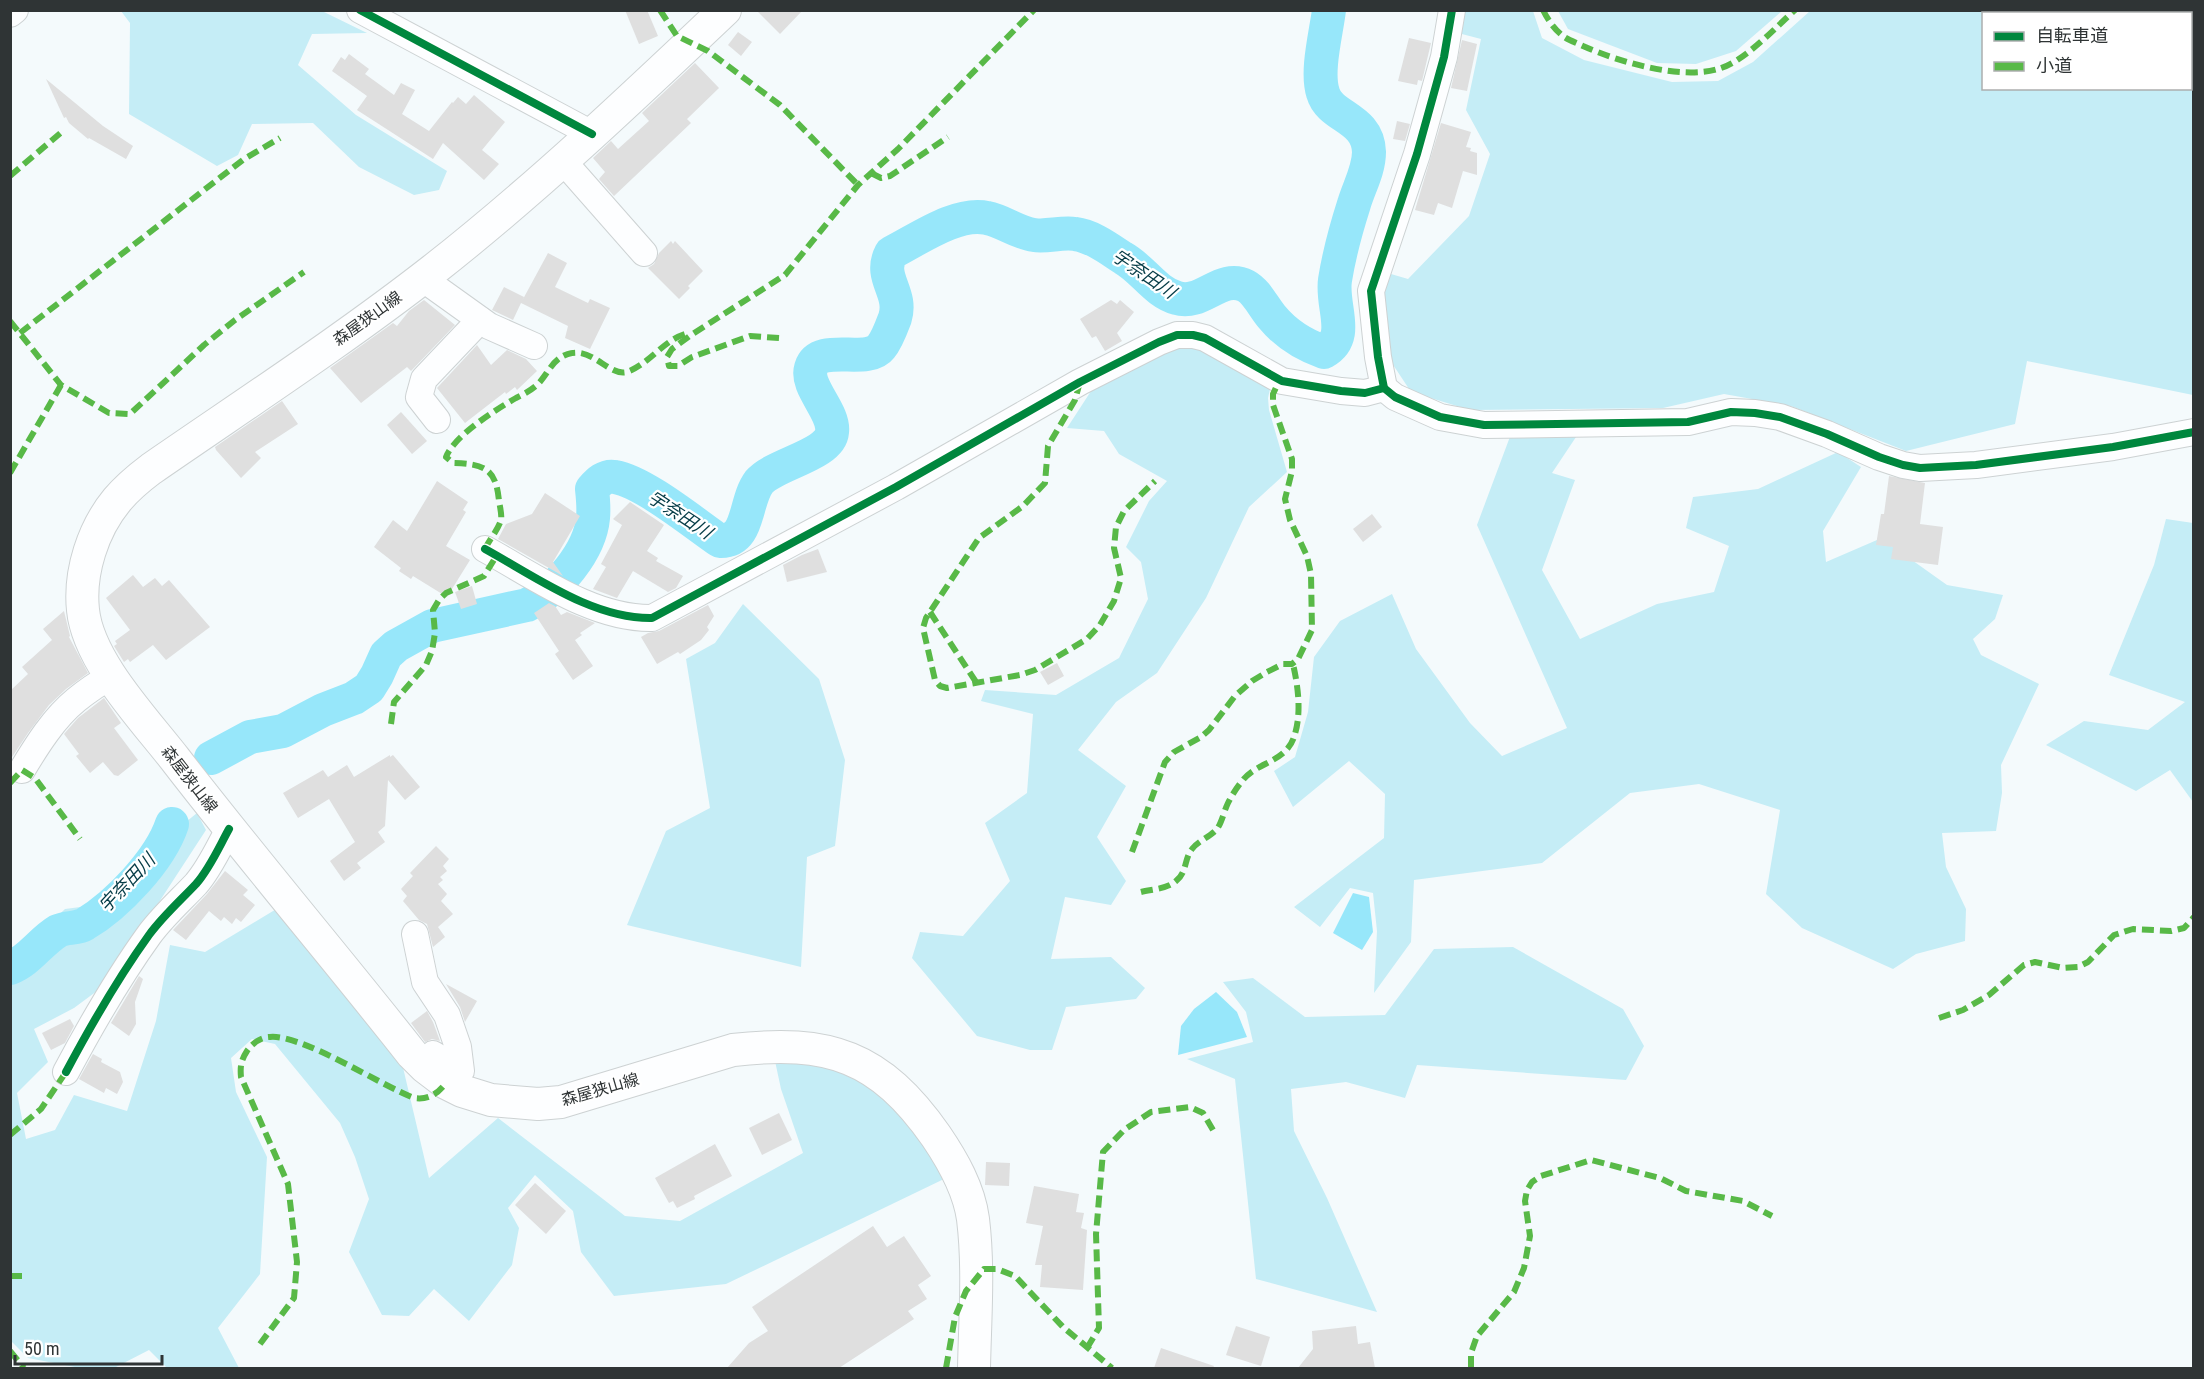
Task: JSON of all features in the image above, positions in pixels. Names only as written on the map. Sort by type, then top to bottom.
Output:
[{"type":"main road","name":"森屋狭山線","points":[[724,10],[563,160],[422,278],[151,469],[117,500],[107,514],[90,549],[82,610],[86,627],[100,659],[111,676],[230,829],[422,1064],[446,1083],[462,1091],[491,1100],[519,1104],[561,1102],[733,1050],[756,1047],[802,1047],[847,1057],[867,1066],[889,1082],[915,1108],[950,1159],[968,1197],[976,1263],[974,1368]]},
{"type":"street","points":[[10,14],[15,10]]},
{"type":"street","points":[[360,10],[592,134]]},
{"type":"street","points":[[1452,10],[1444,57],[1417,154],[1371,291],[1378,357],[1384,388],[1395,397],[1440,417],[1484,425],[1688,422],[1731,412],[1755,413],[1780,417],[1827,434],[1879,457],[1920,468],[1987,463],[2113,447],[2193,432]]},
{"type":"street","points":[[563,160],[644,253]]},
{"type":"street","points":[[422,278],[489,326],[534,346]]},
{"type":"street","points":[[437,420],[420,397],[424,379],[480,320]]},
{"type":"street","points":[[485,549],[552,586],[607,612],[632,618],[652,618],[896,487],[1080,382],[1177,335],[1205,338],[1282,381],[1365,393],[1384,388]]},
{"type":"street","points":[[22,770],[37,744],[64,711],[77,698],[111,676]]},
{"type":"street","points":[[66,1072],[99,1012],[149,935],[173,905],[197,883],[230,829]]},
{"type":"street","points":[[415,934],[425,982],[447,1015],[458,1047],[461,1071],[434,1054],[422,1064]]},
{"type":"shaded area","points":[[121,11],[322,11],[367,33],[312,34],[298,65],[356,115],[447,171],[439,190],[414,195],[359,167],[313,123],[252,124],[238,155],[217,166],[129,114],[130,23]]},
{"type":"shaded area","points":[[1461,11],[1533,11],[1542,38],[1584,60],[1672,82],[1718,81],[1753,62],[1810,11],[2193,11],[2193,395],[2027,361],[2015,424],[1906,451],[1791,406],[1724,394],[1663,408],[1470,410],[1411,392],[1384,351],[1379,303],[1391,274],[1408,279],[1469,216],[1490,154],[1466,110],[1481,39],[1458,33]]},
{"type":"shaded area","points":[[1558,11],[1782,11],[1736,51],[1696,64],[1657,63],[1568,29]]},
{"type":"shaded area","points":[[1182,342],[1272,380],[1268,398],[1269,410],[1287,472],[1249,507],[1206,598],[1157,673],[1116,702],[1078,750],[1126,786],[1097,837],[1126,881],[1111,905],[1065,897],[1051,959],[1111,957],[1145,988],[1136,999],[1066,1007],[1052,1050],[1030,1050],[977,1036],[912,958],[920,932],[963,936],[1010,881],[985,823],[1027,793],[1033,714],[981,701],[985,690],[1056,695],[1119,658],[1148,599],[1141,562],[1126,547],[1149,501],[1167,481],[1119,454],[1104,431],[1067,428],[1093,388]]},
{"type":"shaded area","points":[[1511,434],[1578,434],[1552,473],[1575,480],[1542,570],[1580,639],[1657,604],[1714,592],[1729,546],[1686,528],[1693,497],[1758,489],[1838,452],[1861,467],[1823,531],[1826,562],[1877,540],[1895,548],[1947,585],[2003,595],[1995,619],[1973,639],[1981,655],[2039,684],[2001,765],[2002,793],[1996,831],[1942,833],[1946,867],[1966,909],[1965,941],[1916,954],[1893,969],[1802,928],[1766,894],[1780,810],[1699,784],[1630,793],[1542,863],[1414,880],[1411,942],[1374,993],[1377,931],[1373,893],[1350,888],[1320,927],[1294,907],[1384,838],[1385,794],[1349,761],[1293,807],[1274,771],[1295,757],[1308,712],[1314,657],[1340,621],[1392,594],[1416,649],[1470,723],[1502,756],[1567,728],[1477,525]]},
{"type":"shaded area","points":[[2166,519],[2193,523],[2193,802],[2170,770],[2136,791],[2046,745],[2084,721],[2148,730],[2185,702],[2109,675],[2154,565]]},
{"type":"shaded area","points":[[743,604],[819,679],[845,760],[835,846],[807,857],[801,967],[627,925],[666,831],[710,808],[686,659],[715,643]]},
{"type":"shaded area","points":[[197,813],[206,830],[105,985],[74,1008],[34,1029],[48,1062],[17,1093],[26,1139],[55,1130],[74,1095],[127,1111],[156,1021],[170,945],[205,952],[278,908],[401,1059],[429,1178],[498,1118],[625,1216],[680,1221],[803,1153],[781,1089],[775,1061],[820,1064],[883,1092],[928,1145],[944,1179],[726,1284],[614,1296],[581,1252],[573,1211],[535,1175],[508,1208],[519,1228],[512,1265],[469,1321],[434,1289],[409,1316],[382,1315],[349,1252],[369,1199],[355,1157],[340,1123],[275,1044],[252,1039],[231,1058],[236,1092],[267,1157],[260,1274],[218,1328],[239,1368],[167,1368],[149,1350],[114,1368],[80,1368],[28,1358],[11,1341],[11,955],[24,948],[65,909],[88,906],[120,893],[165,839]]},
{"type":"shaded area","points":[[1513,947],[1623,1009],[1644,1046],[1626,1080],[1417,1065],[1405,1098],[1346,1082],[1291,1089],[1294,1131],[1327,1198],[1377,1312],[1256,1279],[1235,1079],[1187,1059],[1253,1042],[1246,1012],[1223,982],[1253,978],[1305,1017],[1385,1015],[1434,949]]},
{"type":"water","points":[[1353,893],[1369,897],[1373,932],[1362,950],[1333,933]]},
{"type":"water","points":[[1216,992],[1237,1012],[1247,1037],[1178,1055],[1181,1026],[1194,1009]]},
{"type":"building","points":[[625,10],[647,10],[658,36],[639,44]]},
{"type":"building","points":[[756,10],[803,10],[780,34]]},
{"type":"building","points":[[738,32],[752,42],[741,56],[728,45]]},
{"type":"building","points":[[1409,38],[1431,43],[1422,81],[1418,80],[1417,85],[1398,81]]},
{"type":"building","points":[[1462,40],[1477,44],[1467,91],[1451,88]]},
{"type":"building","points":[[349,54],[369,69],[365,74],[394,95],[401,83],[415,90],[402,114],[429,131],[458,97],[466,104],[474,95],[505,122],[482,150],[499,164],[484,180],[443,143],[433,159],[357,110],[367,96],[332,71],[341,57],[345,60]]},
{"type":"building","points":[[695,63],[719,88],[687,119],[691,123],[614,196],[599,179],[605,172],[593,158],[611,141],[618,149],[649,121],[642,113]]},
{"type":"building","points":[[46,79],[103,126],[133,146],[126,159],[88,139],[69,123],[66,117],[64,118]]},
{"type":"building","points":[[1397,121],[1410,124],[1405,141],[1393,139]]},
{"type":"building","points":[[1441,123],[1471,132],[1466,147],[1477,153],[1477,175],[1463,171],[1452,208],[1438,203],[1434,215],[1415,210]]},
{"type":"building","points":[[671,241],[673,244],[675,241],[703,271],[679,299],[648,268],[654,264],[659,253]]},
{"type":"building","points":[[548,253],[567,263],[555,287],[588,303],[590,299],[610,308],[590,349],[565,338],[568,326],[521,303],[513,320],[492,310],[504,287],[524,297],[522,301]]},
{"type":"building","points":[[424,300],[455,325],[411,371],[407,367],[361,403],[330,368],[393,323],[397,326],[409,311]]},
{"type":"building","points":[[1111,300],[1117,304],[1120,300],[1134,312],[1117,333],[1122,341],[1105,351],[1096,336],[1092,338],[1080,319]]},
{"type":"building","points":[[477,345],[491,365],[507,350],[526,359],[537,371],[517,390],[515,387],[506,394],[505,392],[465,423],[437,388]]},
{"type":"building","points":[[282,401],[298,424],[255,452],[261,458],[241,478],[215,447]]},
{"type":"building","points":[[401,412],[427,441],[412,454],[387,425]]},
{"type":"building","points":[[1889,476],[1925,483],[1920,524],[1943,527],[1938,565],[1891,559],[1893,547],[1876,545],[1881,514],[1884,514]]},
{"type":"building","points":[[437,481],[468,502],[463,510],[466,512],[446,546],[470,560],[447,597],[413,576],[411,579],[399,571],[401,568],[374,547],[393,520],[407,531]]},
{"type":"building","points":[[545,493],[580,516],[553,562],[563,576],[498,539],[506,524],[532,514]]},
{"type":"building","points":[[630,502],[664,525],[647,551],[658,558],[656,561],[683,576],[676,588],[668,592],[633,571],[617,598],[593,589],[606,567],[601,564],[622,525],[613,519]]},
{"type":"building","points":[[1372,514],[1382,527],[1363,542],[1353,529]]},
{"type":"building","points":[[818,549],[827,572],[787,582],[783,565]]},
{"type":"building","points":[[133,575],[143,587],[155,578],[162,586],[169,580],[210,627],[166,660],[153,645],[130,662],[128,659],[124,662],[114,646],[117,644],[115,641],[130,630],[106,598]]},
{"type":"building","points":[[472,586],[477,604],[461,609],[455,592]]},
{"type":"building","points":[[549,603],[555,606],[561,615],[567,612],[595,623],[580,633],[582,635],[575,640],[593,666],[573,680],[555,654],[559,651],[534,613]]},
{"type":"building","points":[[708,605],[714,616],[707,627],[709,630],[701,640],[680,654],[678,652],[657,664],[641,637],[659,631]]},
{"type":"building","points":[[64,611],[69,637],[88,673],[49,705],[10,760],[10,691],[28,674],[22,667],[52,640],[43,629]]},
{"type":"building","points":[[1057,663],[1064,676],[1048,685],[1040,672]]},
{"type":"building","points":[[104,698],[121,723],[114,728],[138,760],[118,776],[114,775],[103,762],[90,773],[76,756],[79,754],[64,734],[78,718]]},
{"type":"building","points":[[390,755],[390,757],[393,755],[420,787],[405,800],[388,780],[385,826],[378,832],[385,842],[357,863],[361,868],[344,881],[330,861],[355,842],[329,799],[298,818],[283,793],[323,770],[328,777],[347,765],[354,777]]},
{"type":"building","points":[[436,846],[449,859],[443,866],[447,871],[440,877],[443,880],[438,884],[447,894],[441,901],[453,914],[438,927],[445,937],[433,947],[427,924],[419,920],[403,901],[407,896],[401,889],[413,876],[410,873]]},
{"type":"building","points":[[225,871],[248,890],[243,895],[255,905],[241,922],[236,918],[232,924],[224,917],[221,921],[209,911],[186,940],[173,930]]},
{"type":"building","points":[[139,976],[143,979],[135,1002],[136,1024],[129,1036],[111,1023]]},
{"type":"building","points":[[446,984],[477,1001],[465,1022],[460,1007]]},
{"type":"building","points":[[427,1011],[440,1041],[432,1039],[425,1042],[411,1023]]},
{"type":"building","points":[[70,1019],[74,1026],[65,1043],[51,1050],[42,1033]]},
{"type":"building","points":[[93,1054],[102,1059],[101,1062],[120,1072],[123,1082],[117,1094],[106,1088],[104,1093],[79,1079]]},
{"type":"building","points":[[779,1113],[792,1140],[762,1155],[749,1128]]},
{"type":"building","points":[[715,1144],[732,1176],[694,1196],[695,1199],[677,1208],[673,1201],[669,1203],[655,1178]]},
{"type":"building","points":[[986,1162],[1010,1163],[1009,1186],[985,1185]]},
{"type":"building","points":[[535,1183],[566,1211],[546,1234],[515,1205]]},
{"type":"building","points":[[1034,1186],[1079,1194],[1076,1212],[1084,1213],[1081,1228],[1087,1230],[1083,1290],[1040,1287],[1042,1265],[1035,1265],[1043,1226],[1026,1223]]},
{"type":"building","points":[[873,1226],[887,1247],[904,1236],[931,1276],[918,1285],[927,1299],[908,1311],[914,1319],[839,1368],[727,1368],[749,1343],[768,1331],[752,1307]]},
{"type":"building","points":[[1236,1326],[1270,1337],[1261,1366],[1226,1355]]},
{"type":"building","points":[[1356,1326],[1358,1344],[1370,1342],[1375,1368],[1298,1368],[1313,1349],[1312,1331]]},
{"type":"building","points":[[1161,1348],[1214,1366],[1213,1368],[1154,1368]]},
{"type":"waterway","name":"宇奈田川","points":[[211,758],[250,737],[283,731],[323,710],[354,698],[369,688],[386,655],[396,646],[432,626],[527,605],[538,599],[570,569],[586,544],[591,531],[593,514],[592,489],[605,478],[615,477],[627,480],[640,487],[669,504],[720,541],[730,540],[737,535],[742,528],[754,490],[759,482],[776,470],[812,453],[829,440],[832,424],[810,375],[816,360],[823,356],[865,354],[881,347],[891,329],[897,309],[887,270],[891,253],[950,223],[975,217],[987,218],[1034,235],[1070,234],[1088,237],[1130,263],[1162,291],[1177,298],[1195,298],[1228,284],[1237,283],[1246,286],[1254,292],[1283,329],[1309,346],[1324,352],[1337,338],[1335,280],[1348,223],[1369,159],[1367,140],[1362,132],[1333,108],[1323,93],[1321,63],[1329,10]]},
{"type":"waterway","name":"宇奈田川","points":[[10,968],[23,961],[58,931],[82,926],[123,894],[158,852],[172,824]]},
{"type":"marked path","points":[[660,10],[677,36],[708,51],[780,105],[858,185]]},
{"type":"marked path","points":[[779,338],[750,336],[692,357],[678,366],[669,366],[667,357],[672,349],[691,335],[785,275],[858,185],[898,149],[1034,10]]},
{"type":"marked path","points":[[1543,10],[1560,33],[1583,46],[1650,68],[1686,72],[1703,72],[1728,65],[1759,44],[1795,10]]},
{"type":"marked path","points":[[10,176],[64,130]]},
{"type":"marked path","points":[[871,173],[881,178],[890,176],[948,137]]},
{"type":"marked path","points":[[20,333],[244,159],[280,138]]},
{"type":"marked path","points":[[10,321],[61,385],[109,413],[130,414],[204,345],[235,320],[304,272]]},
{"type":"marked path","points":[[485,549],[501,520],[495,481],[487,470],[473,465],[453,463],[446,457],[457,441],[487,416],[534,388],[561,357],[580,353],[615,371],[627,372],[642,364],[677,337],[685,334]]},
{"type":"marked path","points":[[1132,852],[1165,762],[1174,752],[1209,730],[1235,696],[1252,681],[1283,664],[1292,664],[1298,659],[1312,630],[1311,574],[1307,556],[1290,520],[1285,499],[1292,471],[1292,459],[1273,405],[1273,394],[1280,379]]},
{"type":"marked path","points":[[1080,382],[1075,400],[1048,446],[1045,483],[1023,506],[979,538],[926,618],[923,628],[935,680],[940,686],[947,688],[1020,675],[1035,670],[1087,639],[1100,625],[1114,601],[1121,578],[1114,548],[1116,527],[1124,511],[1155,481]]},
{"type":"marked path","points":[[10,473],[61,385]]},
{"type":"marked path","points":[[391,724],[394,702],[426,665],[432,651],[435,633],[433,610],[439,600],[446,593],[484,576],[497,555]]},
{"type":"marked path","points":[[930,612],[976,682]]},
{"type":"marked path","points":[[1141,892],[1168,886],[1180,878],[1192,849],[1217,829],[1230,800],[1243,780],[1256,769],[1285,752],[1290,745],[1294,737],[1299,710],[1293,664]]},
{"type":"marked path","points":[[10,783],[22,770],[35,778],[80,839]]},
{"type":"marked path","points":[[1939,1018],[1963,1010],[1989,995],[2024,965],[2035,962],[2063,968],[2078,967],[2088,962],[2114,935],[2133,929],[2171,931],[2184,928],[2194,917]]},
{"type":"marked path","points":[[260,1344],[294,1298],[297,1262],[288,1184],[241,1077],[241,1064],[247,1051],[263,1038],[284,1038],[321,1052],[414,1098],[432,1095],[446,1083]]},
{"type":"marked path","points":[[10,1135],[41,1109],[66,1072]]},
{"type":"marked path","points":[[1087,1348],[1099,1328],[1096,1234],[1103,1152],[1124,1130],[1151,1112],[1190,1107],[1203,1113],[1213,1130]]},
{"type":"marked path","points":[[1471,1368],[1471,1353],[1477,1336],[1514,1292],[1524,1268],[1530,1236],[1525,1201],[1527,1190],[1532,1182],[1541,1176],[1591,1160],[1660,1178],[1686,1191],[1743,1201],[1772,1216]]},
{"type":"marked path","points":[[946,1368],[955,1317],[966,1291],[984,1269],[997,1269],[1015,1276],[1063,1327],[1112,1368]]},
{"type":"marked path","points":[[10,1276],[27,1276]]},
{"type":"marked path","points":[[10,1351],[24,1368]]},
{"type":"cycle path","points":[[360,10],[592,134]]},
{"type":"cycle path","points":[[1452,10],[1444,57],[1417,154],[1371,291],[1378,357],[1384,388],[1395,397],[1440,417],[1484,425],[1688,422],[1731,412],[1755,413],[1780,417],[1827,434],[1879,457],[1920,468],[1976,465],[2113,447],[2194,432]]},
{"type":"cycle path","points":[[485,549],[587,604],[608,612],[652,618],[896,487],[1080,382],[1177,335],[1205,338],[1282,381],[1365,393],[1384,388]]},
{"type":"cycle path","points":[[66,1072],[105,1002],[138,951],[160,921],[201,878],[229,829]]}]
